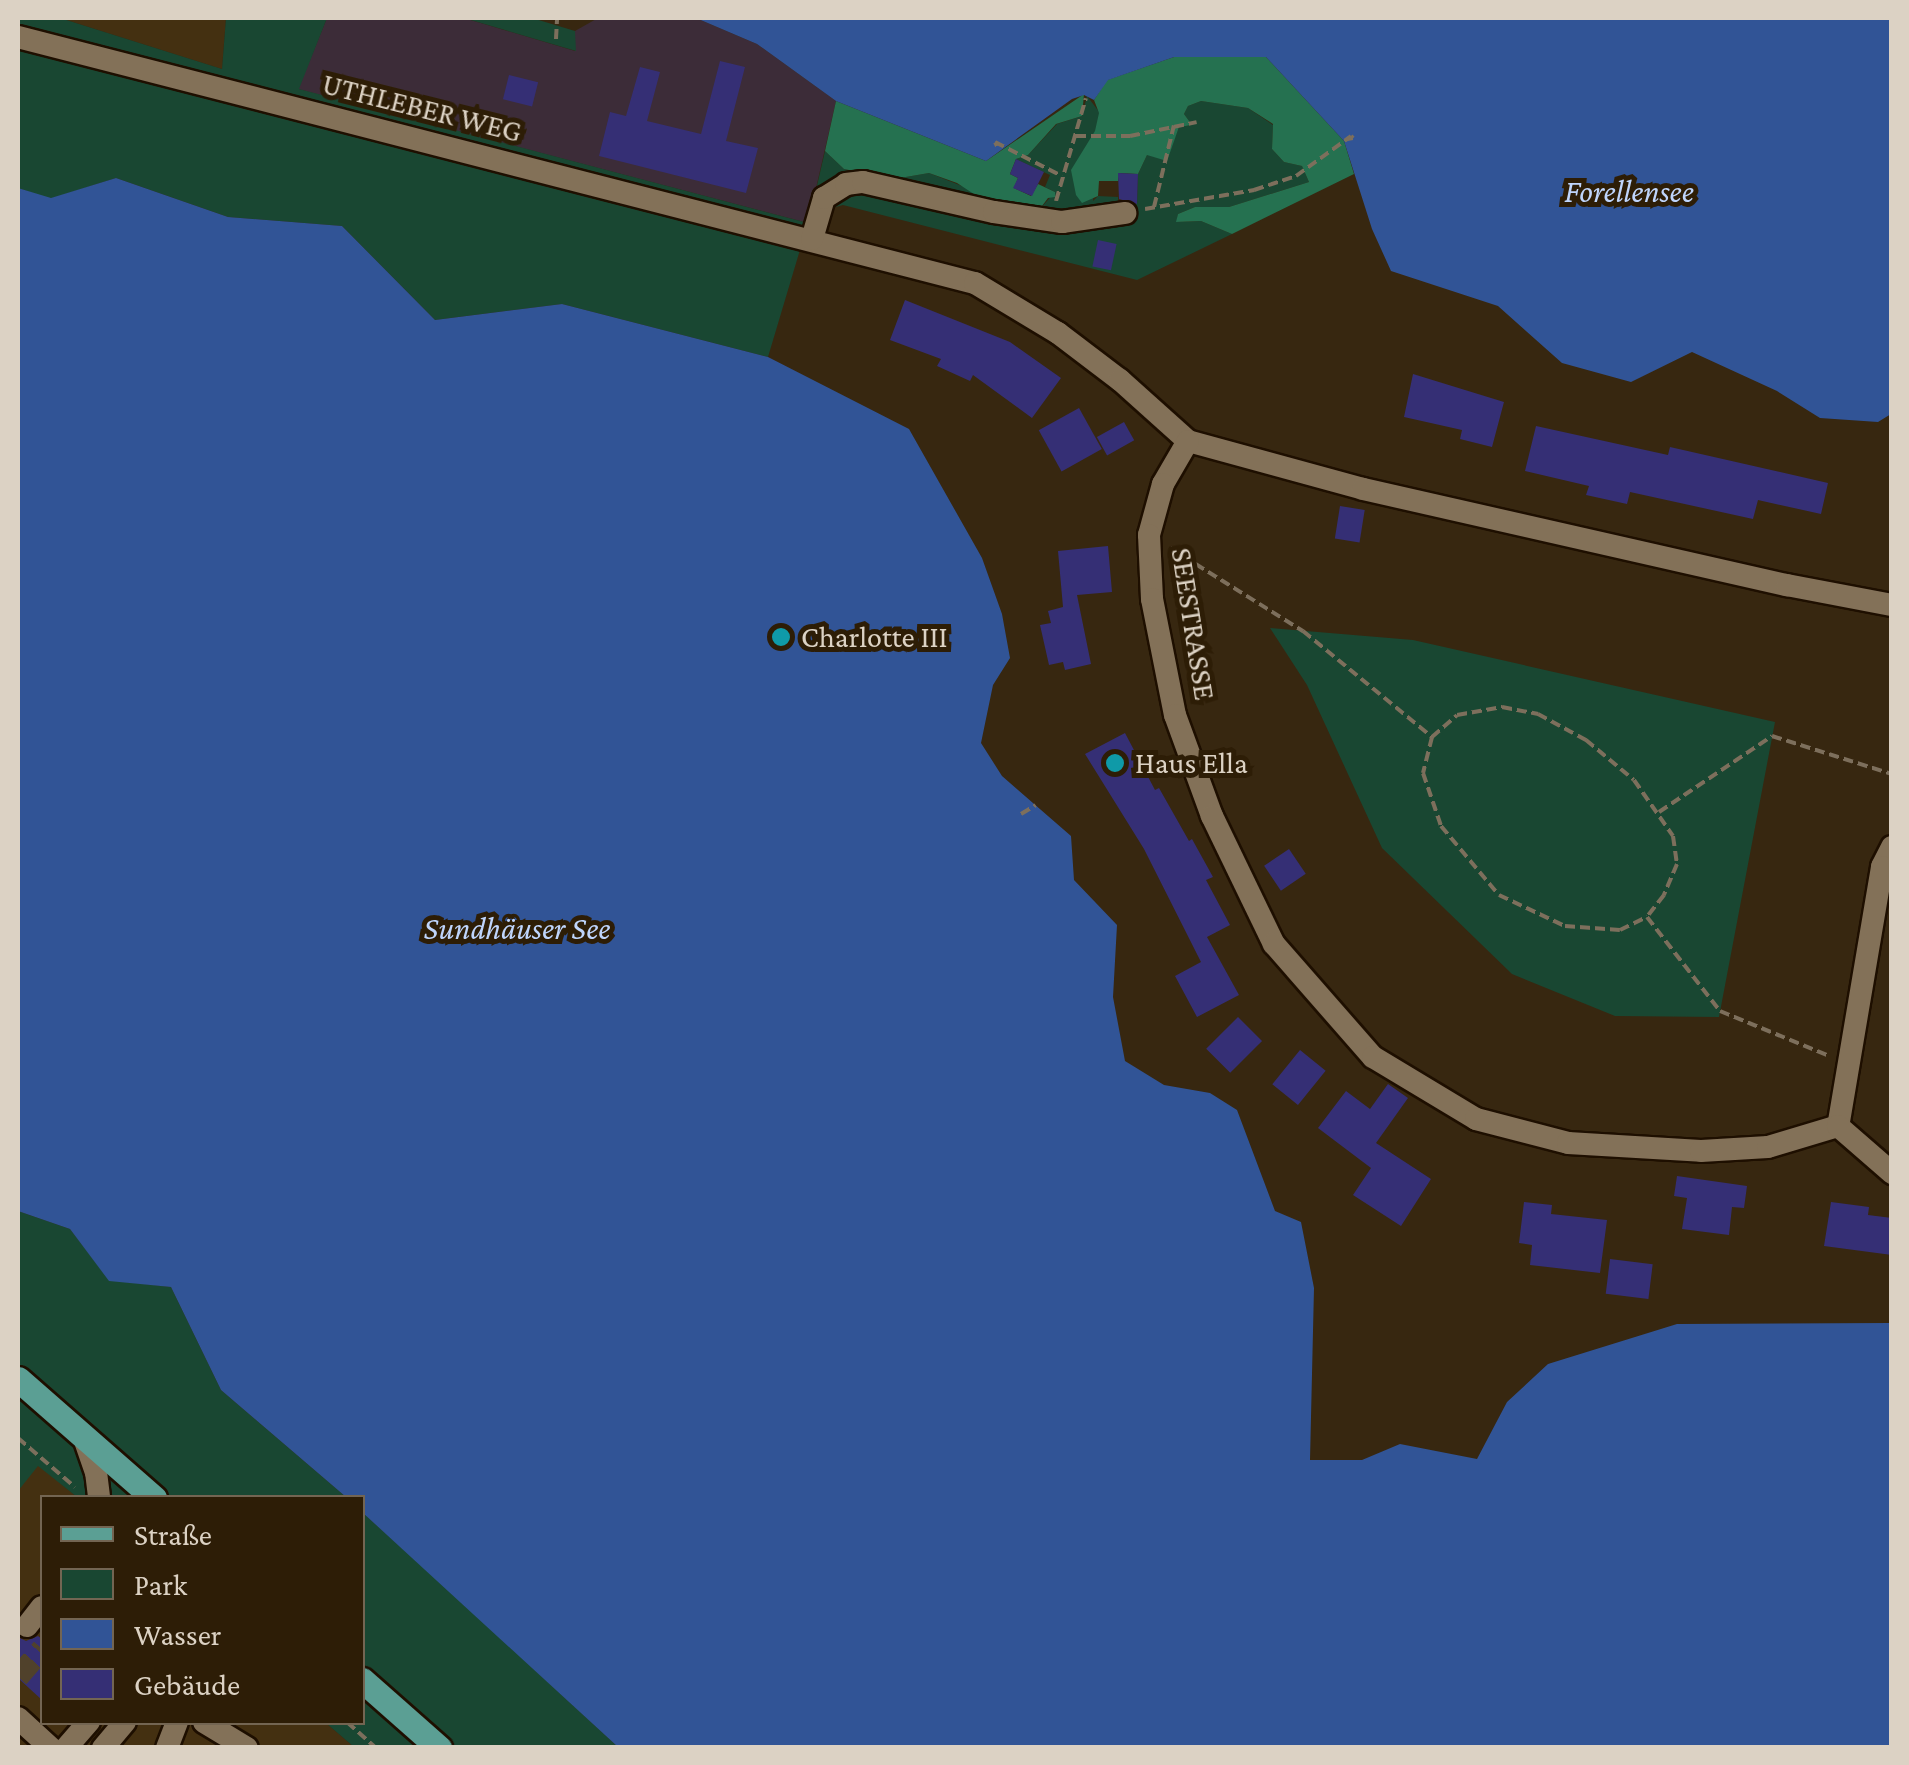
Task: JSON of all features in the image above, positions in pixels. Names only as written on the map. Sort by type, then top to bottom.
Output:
[{"type":"main road","points":[[18,1379],[150,1495]]},
{"type":"main road","points":[[365,1683],[439,1748]]},
{"type":"street","name":"UTHLEBER WEG","points":[[18,36],[812,239]]},
{"type":"street","points":[[1125,213],[1051,220],[994,212],[863,182],[846,184],[824,198],[812,239],[975,283],[1058,333],[1120,380],[1188,441],[1382,493],[1786,586],[1892,604]]},
{"type":"street","name":"SEESTRASSE","points":[[1188,441],[1164,484],[1149,535],[1152,599],[1175,715],[1212,816],[1274,944],[1373,1057],[1476,1119],[1568,1143],[1701,1150],[1768,1147],[1838,1126]]},
{"type":"street","points":[[1892,847],[1882,868],[1838,1126],[1892,1172]]},
{"type":"street","points":[[84,1438],[98,1495]]},
{"type":"street","points":[[27,1626],[40,1610]]},
{"type":"street","points":[[18,1718],[50,1748]]},
{"type":"street","points":[[66,1748],[86,1725]]},
{"type":"street","points":[[103,1748],[122,1725]]},
{"type":"street","points":[[209,1725],[247,1748]]},
{"type":"path","points":[[556,39],[557,18]]},
{"type":"path","points":[[1051,220],[1086,98]]},
{"type":"path","points":[[1076,136],[1130,136],[1197,122]]},
{"type":"path","points":[[1154,206],[1174,126]]},
{"type":"path","points":[[1125,213],[1254,190],[1309,167],[1347,139]]},
{"type":"path","points":[[996,146],[1062,176]]},
{"type":"path","points":[[1149,535],[1303,630],[1432,737]]},
{"type":"path","points":[[1502,707],[1538,714],[1586,740],[1634,780],[1672,836],[1677,864],[1664,895],[1648,917],[1620,930],[1565,926],[1499,895],[1441,826],[1422,773],[1432,737],[1457,716],[1502,707]]},
{"type":"path","points":[[1659,812],[1772,736],[1892,774]]},
{"type":"path","points":[[1021,814],[1036,805]]},
{"type":"path","points":[[1648,917],[1720,1011],[1848,1063]]},
{"type":"path","points":[[18,1438],[84,1495]]},
{"type":"path","points":[[351,1725],[376,1748]]},
{"type":"shaded area","points":[[60,18],[226,18],[222,69]]},
{"type":"shaded area","points":[[327,18],[464,18],[575,51],[575,31],[598,18],[696,18],[757,44],[836,101],[808,223],[298,89]]},
{"type":"shaded area","points":[[18,1448],[75,1495],[40,1495],[40,1725],[328,1725],[354,1747],[18,1747]]},
{"type":"green space","points":[[18,18],[60,18],[222,69],[226,18],[327,18],[299,89],[808,223],[768,357],[562,304],[435,320],[342,226],[228,217],[116,178],[50,199],[18,188]]},
{"type":"green space","points":[[464,18],[532,18],[575,31],[576,51]]},
{"type":"green space","points":[[1174,57],[1266,57],[1344,141],[1354,174],[1232,234],[1201,221],[1176,222],[1178,214],[1195,207],[1229,207],[1309,182],[1302,166],[1284,162],[1272,149],[1273,124],[1248,108],[1201,101],[1188,106],[1184,114],[1192,125],[1179,127],[1167,161],[1147,155],[1138,174],[1119,173],[1118,181],[1099,181],[1098,196],[1082,203],[1076,195],[1071,170],[1095,131],[1099,113],[1094,100],[1107,80]]},
{"type":"green space","points":[[1084,94],[1082,116],[1056,124],[1028,155],[1016,159],[1010,174],[1018,178],[1014,188],[1031,196],[1038,184],[1055,192],[1055,197],[1048,198],[1039,210],[980,198],[957,183],[929,173],[894,179],[844,169],[825,151],[836,101],[986,161]]},
{"type":"green space","points":[[1087,96],[1100,113],[1093,201],[1098,196],[1118,197],[1118,204],[1137,204],[1138,174],[1147,155],[1173,142],[1179,127],[1192,125],[1184,114],[1188,106],[1201,101],[1248,108],[1273,125],[1272,149],[1284,162],[1302,166],[1309,182],[1229,207],[1195,207],[1178,214],[1177,222],[1201,221],[1232,234],[1137,280],[843,205],[825,210],[812,207],[825,151],[844,169],[894,179],[929,173],[1000,201],[1039,210],[1055,192],[1045,187],[1050,175],[1016,159],[1028,155],[1057,124],[1082,116]]},
{"type":"green space","points":[[1270,628],[1413,640],[1775,722],[1719,1017],[1615,1016],[1512,974],[1382,848],[1307,685]]},
{"type":"green space","points":[[18,1211],[70,1229],[109,1280],[171,1287],[221,1390],[344,1495],[74,1495],[38,1466],[18,1491]]},
{"type":"green space","points":[[365,1515],[618,1747],[354,1747],[328,1725],[365,1725]]},
{"type":"water","name":"Forellensee","points":[[696,18],[1891,18],[1891,414],[1878,422],[1820,418],[1777,391],[1692,352],[1631,382],[1562,363],[1498,306],[1391,271],[1372,229],[1344,141],[1266,57],[1174,57],[1108,80],[1094,100],[1084,95],[1072,99],[986,161],[836,101],[757,44]]},
{"type":"water","name":"Sundhäuser See","points":[[116,178],[228,217],[342,226],[435,320],[562,304],[768,357],[909,429],[982,558],[1002,614],[1010,658],[993,685],[981,743],[1002,776],[1071,836],[1074,880],[1117,925],[1113,997],[1125,1061],[1164,1085],[1210,1093],[1237,1110],[1275,1211],[1301,1222],[1314,1288],[1310,1460],[1362,1460],[1400,1444],[1477,1459],[1507,1402],[1548,1364],[1677,1324],[1891,1323],[1891,1747],[618,1747],[365,1515],[365,1495],[344,1495],[221,1390],[171,1287],[109,1281],[70,1229],[18,1211],[18,188],[51,198]]},
{"type":"building","points":[[720,61],[745,67],[726,141],[758,148],[746,193],[599,156],[610,112],[626,116],[640,67],[660,72],[647,121],[701,134]]},
{"type":"building","points":[[509,75],[538,82],[532,107],[503,99]]},
{"type":"building","points":[[1016,159],[1044,172],[1032,196],[1013,188],[1018,178],[1010,174]]},
{"type":"building","points":[[1118,173],[1138,174],[1137,204],[1119,199]]},
{"type":"building","points":[[1098,240],[1117,244],[1111,270],[1092,266]]},
{"type":"building","points":[[905,300],[1010,342],[1061,378],[1032,418],[973,375],[970,381],[937,366],[941,359],[890,340]]},
{"type":"building","points":[[1413,374],[1504,402],[1492,447],[1460,439],[1462,430],[1404,417]]},
{"type":"building","points":[[1079,408],[1102,449],[1062,471],[1039,430]]},
{"type":"building","points":[[1124,422],[1134,440],[1107,455],[1097,437]]},
{"type":"building","points":[[1536,426],[1668,455],[1670,447],[1828,483],[1821,514],[1758,500],[1753,519],[1630,492],[1627,504],[1586,495],[1589,486],[1525,471]]},
{"type":"building","points":[[1340,506],[1365,510],[1360,543],[1335,539]]},
{"type":"building","points":[[1108,546],[1112,592],[1077,595],[1091,664],[1065,670],[1063,662],[1049,665],[1040,625],[1051,623],[1048,611],[1063,607],[1058,551]]},
{"type":"building","points":[[1125,733],[1155,790],[1159,788],[1213,877],[1206,880],[1230,925],[1207,937],[1239,995],[1197,1017],[1175,976],[1201,962],[1144,849],[1085,754]]},
{"type":"building","points":[[1289,849],[1306,874],[1281,891],[1264,866]]},
{"type":"building","points":[[1238,1017],[1262,1041],[1230,1073],[1206,1049]]},
{"type":"building","points":[[1300,1050],[1326,1071],[1298,1105],[1272,1084]]},
{"type":"building","points":[[1388,1084],[1408,1098],[1376,1143],[1431,1179],[1401,1226],[1353,1195],[1371,1168],[1318,1128],[1346,1091],[1370,1109]]},
{"type":"building","points":[[1677,1176],[1747,1186],[1744,1208],[1732,1207],[1729,1235],[1682,1229],[1687,1198],[1674,1196]]},
{"type":"building","points":[[1524,1202],[1552,1205],[1551,1214],[1607,1220],[1600,1273],[1530,1265],[1532,1245],[1519,1243]]},
{"type":"building","points":[[1831,1202],[1869,1207],[1868,1215],[1892,1218],[1892,1255],[1824,1246]]},
{"type":"building","points":[[1610,1259],[1653,1264],[1648,1299],[1606,1294]]},
{"type":"building","points":[[18,1637],[26,1641],[40,1638],[40,1698],[18,1678]]},
{"type":"tunnel","points":[[18,1677],[40,1651]]},
{"type":"place","name":"Charlotte III","points":[[781,637]]},
{"type":"place","name":"Haus Ella","points":[[1115,763]]}]
